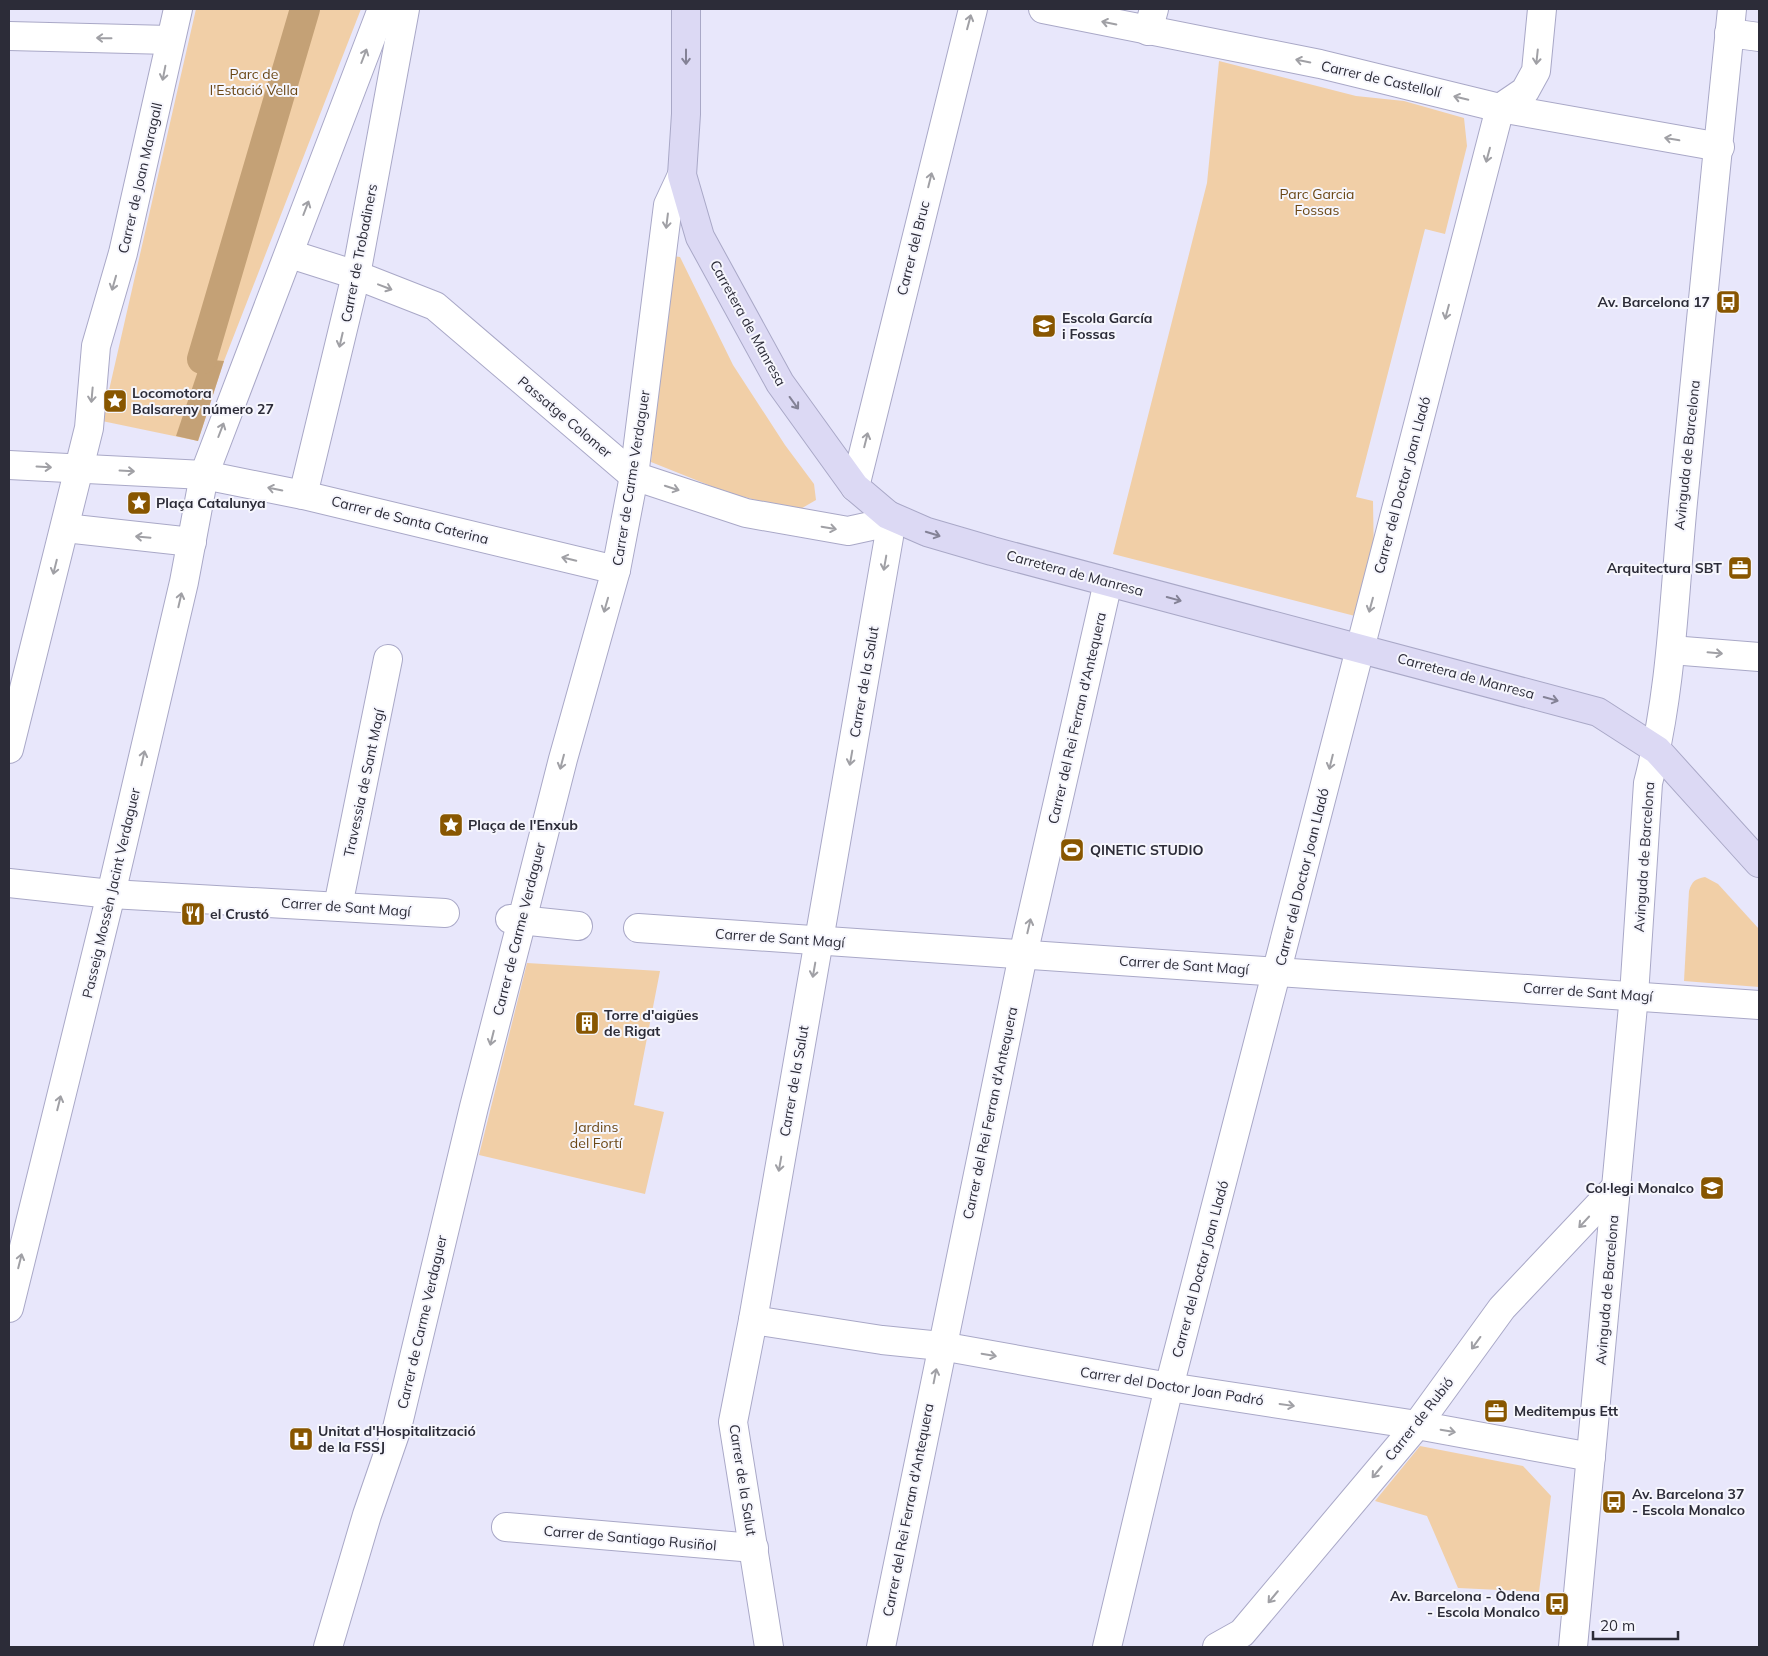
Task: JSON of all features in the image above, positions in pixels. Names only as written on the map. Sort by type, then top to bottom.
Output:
[{"type":"street","name":"Carrer de Joan Maragall","points":[[79,468],[89,428],[96,346],[123,252],[178,9]]},
{"type":"street","points":[[290,254],[382,9]]},
{"type":"street","name":"Carrer de Trobadiners","points":[[304,495],[356,275],[405,9]]},
{"type":"street","name":"Carretera de Manresa","points":[[686,9],[686,114],[682,175],[700,237],[780,384],[855,487],[888,515],[927,532],[1598,712],[1657,750],[1759,864]]},
{"type":"street","name":"Carrer del Bruc","points":[[855,487],[973,9]]},
{"type":"street","name":"Carrer de Castellolí","points":[[1042,9],[1151,20],[1500,108],[1720,147]]},
{"type":"street","points":[[1500,108],[1525,91],[1536,70],[1542,9]]},
{"type":"street","points":[[1731,21],[1759,37]]},
{"type":"street","name":"Avinguda de Barcelona","points":[[1573,1647],[1634,995],[1648,783],[1657,750],[1671,650],[1684,488],[1708,240],[1720,147],[1731,21]]},
{"type":"street","points":[[9,36],[170,40]]},
{"type":"street","name":"Carrer del Doctor Joan Lladó","points":[[1107,1647],[1169,1387],[1500,108]]},
{"type":"street","name":"Carrer de Carme Verdaguer","points":[[328,1647],[367,1516],[397,1428],[474,1108],[516,919],[616,570],[634,476],[668,205],[682,175]]},
{"type":"street","name":"Passatge Colomer","points":[[290,254],[356,275],[435,306],[634,476],[746,513],[848,531],[871,526],[888,515]]},
{"type":"street","name":"Passeig Mossèn Jacint Verdaguer","points":[[9,1308],[111,894],[192,542],[204,475],[290,254]]},
{"type":"street","points":[[9,465],[204,475]]},
{"type":"street","points":[[9,749],[79,468]]},
{"type":"street","name":"Carrer de Santa Caterina","points":[[204,475],[304,495],[616,570]]},
{"type":"street","name":"Carrer de la Salut","points":[[769,1647],[732,1422],[752,1320],[889,537],[888,515]]},
{"type":"street","points":[[65,528],[192,542]]},
{"type":"street","name":"Carrer del Rei Ferran d'Antequera","points":[[881,1647],[941,1346],[1023,955],[1108,582]]},
{"type":"street","points":[[1671,650],[1759,657]]},
{"type":"street","name":"Travessia de Sant Magí","points":[[338,906],[380,737],[388,659]]},
{"type":"street","name":"Carrer de Sant Magí","points":[[9,883],[111,894],[445,913]]},
{"type":"street","points":[[516,919],[578,926]]},
{"type":"street","name":"Carrer de Sant Magí","points":[[638,928],[1759,1005]]},
{"type":"street","name":"Carrer de Rubió","points":[[1217,1647],[1244,1640],[1417,1425],[1502,1308],[1617,1186]]},
{"type":"street","name":"Carrer del Doctor Joan Padró","points":[[752,1320],[882,1340],[941,1346],[1169,1387],[1417,1425],[1591,1457]]},
{"type":"street","name":"Carrer de Santiago Rusiñol","points":[[506,1527],[754,1548]]},
{"type":"green space","name":"Parc de l'Estació Vella","points":[[196,9],[361,9],[224,361],[198,441],[102,421]]},
{"type":"green space","name":"Parc Garcia Fossas","points":[[1219,61],[1356,96],[1404,101],[1464,118],[1467,146],[1445,234],[1425,229],[1356,497],[1373,501],[1374,561],[1355,616],[1113,554],[1207,183]]},
{"type":"green space","points":[[673,256],[680,257],[733,365],[785,445],[814,484],[816,500],[797,511],[726,492],[651,462]]},
{"type":"green space","points":[[1705,877],[1718,884],[1759,929],[1759,987],[1684,981],[1689,891],[1694,881]]},
{"type":"green space","name":"Jardins del Fortí","points":[[527,963],[660,971],[634,1105],[664,1112],[645,1194],[479,1155]]},
{"type":"green space","points":[[1420,1446],[1523,1466],[1551,1496],[1539,1592],[1458,1588],[1427,1516],[1375,1501]]},
{"type":"shaded area","points":[[202,359],[224,361],[198,441],[176,436]]},
{"type":"waterway","points":[[202,359],[305,9]]},
{"type":"place","name":"Av. Barcelona 17","points":[[1728,302]]},
{"type":"place","name":"Escola García i Fossas","points":[[1044,326]]},
{"type":"place","name":"Locomotora Balsareny número 27","points":[[115,401]]},
{"type":"place","name":"Plaça Catalunya","points":[[139,503]]},
{"type":"place","name":"Arquitectura SBT","points":[[1740,568]]},
{"type":"place","name":"Plaça de l'Enxub","points":[[451,825]]},
{"type":"place","name":"QINETIC STUDIO","points":[[1072,850]]},
{"type":"place","name":"el Crustó","points":[[193,914]]},
{"type":"place","name":"Torre d'aigües de Rigat","points":[[587,1023]]},
{"type":"place","name":"Col·legi Monalco","points":[[1712,1188]]},
{"type":"place","name":"Meditempus Ett","points":[[1496,1411]]},
{"type":"place","name":"Unitat d'Hospitalització de la FSSJ","points":[[301,1439]]},
{"type":"place","name":"Av. Barcelona 37 - Escola Monalco","points":[[1614,1502]]},
{"type":"place","name":"Av. Barcelona - Òdena - Escola Monalco","points":[[1557,1604]]}]
